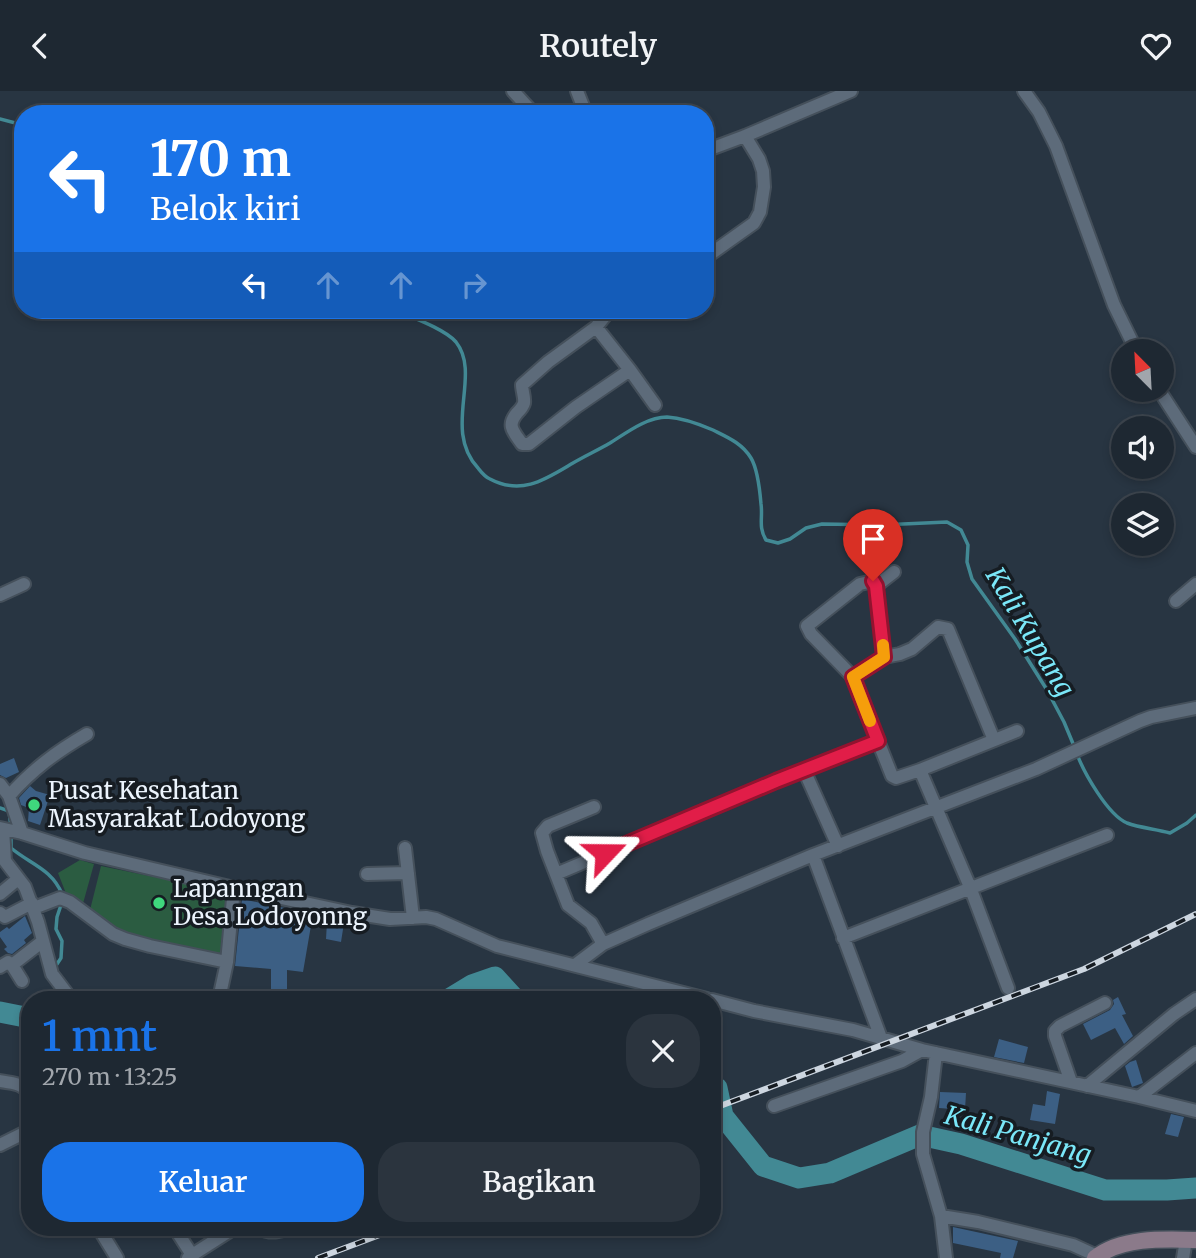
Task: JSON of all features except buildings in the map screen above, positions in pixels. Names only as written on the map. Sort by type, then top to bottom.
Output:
[{"type":"street","points":[[513,91],[526,105]]},
{"type":"street","points":[[714,148],[851,91]]},
{"type":"street","points":[[1024,91],[1039,112],[1056,146],[1114,305],[1131,339]]},
{"type":"street","points":[[714,252],[754,223],[760,212],[765,187],[763,171],[760,159],[745,136]]},
{"type":"street","points":[[603,319],[522,385],[524,402],[512,419],[512,428],[522,444],[528,444],[630,370]]},
{"type":"street","points":[[596,327],[654,405]]},
{"type":"street","points":[[1167,403],[1196,447]]},
{"type":"street","points":[[876,586],[894,572]]},
{"type":"street","points":[[884,657],[876,586],[873,581],[860,584],[807,626],[811,634],[853,677],[893,777],[920,770],[1017,731]]},
{"type":"street","points":[[0,595],[24,584]]},
{"type":"street","points":[[1176,601],[1196,584]]},
{"type":"street","points":[[853,677],[884,657],[906,652],[938,627],[948,629],[994,740]]},
{"type":"street","points":[[575,965],[603,944],[648,923],[813,855],[1036,769],[1151,717],[1196,708]]},
{"type":"street","points":[[9,796],[38,766],[87,734]]},
{"type":"street","points":[[556,874],[878,741]]},
{"type":"street","points":[[804,770],[838,846]]},
{"type":"street","points":[[920,770],[970,887],[1008,988]]},
{"type":"street","points":[[0,784],[9,796],[10,830],[5,861],[24,887],[33,906],[52,974],[65,991]]},
{"type":"street","points":[[594,807],[548,826],[542,833],[568,905],[592,923],[603,944]]},
{"type":"street","points":[[10,830],[85,853],[352,913],[390,919],[436,919],[497,946],[675,991]]},
{"type":"street","points":[[843,938],[1107,835]]},
{"type":"street","points":[[405,848],[413,918]]},
{"type":"street","points":[[813,855],[880,1038]]},
{"type":"street","points":[[368,874],[408,873]]},
{"type":"street","points":[[0,894],[18,879]]},
{"type":"street","points":[[221,991],[234,888]]},
{"type":"street","points":[[0,913],[5,917],[33,906],[65,900],[113,934],[125,939],[226,963]]},
{"type":"street","points":[[22,981],[6,966],[43,941]]},
{"type":"street","points":[[1087,1086],[1196,999]]},
{"type":"street","points":[[721,1003],[853,1030],[922,1050],[1196,1111]]},
{"type":"street","points":[[1071,1082],[1055,1031],[1105,1003]]},
{"type":"street","points":[[774,1106],[902,1061],[922,1050]]},
{"type":"street","points":[[936,1053],[923,1132],[923,1154],[942,1216],[946,1258]]},
{"type":"street","points":[[1139,1097],[1196,1053]]},
{"type":"street","points":[[0,1081],[21,1086]]},
{"type":"street","points":[[0,1145],[21,1134]]},
{"type":"street","points":[[942,1216],[1073,1245],[1096,1257],[1110,1249],[1135,1242],[1191,1240],[1183,1258]]},
{"type":"street","points":[[104,1236],[117,1258]]},
{"type":"street","points":[[179,1236],[190,1257],[222,1236]]},
{"type":"green space","points":[[80,860],[94,864],[82,907],[67,896],[58,873]]},
{"type":"green space","name":"Lapanngan Desa Lodoyonng","points":[[101,866],[227,892],[221,958],[115,930],[89,914]]},
{"type":"waterway","name":"Kali Kupang","points":[[0,119],[14,123]]},
{"type":"waterway","name":"Kali Kupang","points":[[416,319],[451,337],[463,355],[463,437],[468,453],[478,468],[485,476],[502,484],[523,486],[543,480],[630,430],[667,417],[713,430],[743,448],[753,462],[757,474],[761,527],[766,540],[778,543],[790,539],[806,528],[822,524],[947,522],[961,530],[968,545],[967,562],[972,579],[1047,690],[1074,746]]},
{"type":"waterway","name":"Kali Kupang","points":[[1077,754],[1105,803],[1127,823],[1170,833],[1196,815]]},
{"type":"waterway","points":[[0,808],[9,811],[11,827]]},
{"type":"waterway","points":[[11,835],[11,848],[46,873],[62,894]]},
{"type":"waterway","points":[[55,967],[61,958],[62,941],[56,929],[62,902]]},
{"type":"waterway","name":"Kali Panjang","points":[[462,991],[495,977],[508,991]]},
{"type":"waterway","name":"Kali Panjang","points":[[0,1012],[21,1016]]},
{"type":"waterway","name":"Kali Panjang","points":[[721,1107],[723,1116],[763,1166],[799,1178],[830,1173],[920,1135],[961,1144],[1105,1190],[1196,1188]]},
{"type":"railway","points":[[721,1106],[1084,969],[1196,914]]},
{"type":"railway","points":[[318,1258],[377,1236]]},
{"type":"slow traffic","points":[[870,721],[853,677],[884,657],[883,645]]},
{"type":"place","name":"Pusat Kesehatan Masyarakat Lodoyong","points":[[34,805]]},
{"type":"place","name":"Lapanngan Desa Lodoyonng","points":[[159,903]]},
{"type":"route","points":[[605,853],[878,741],[853,677],[884,657],[876,586],[873,581]]}]
